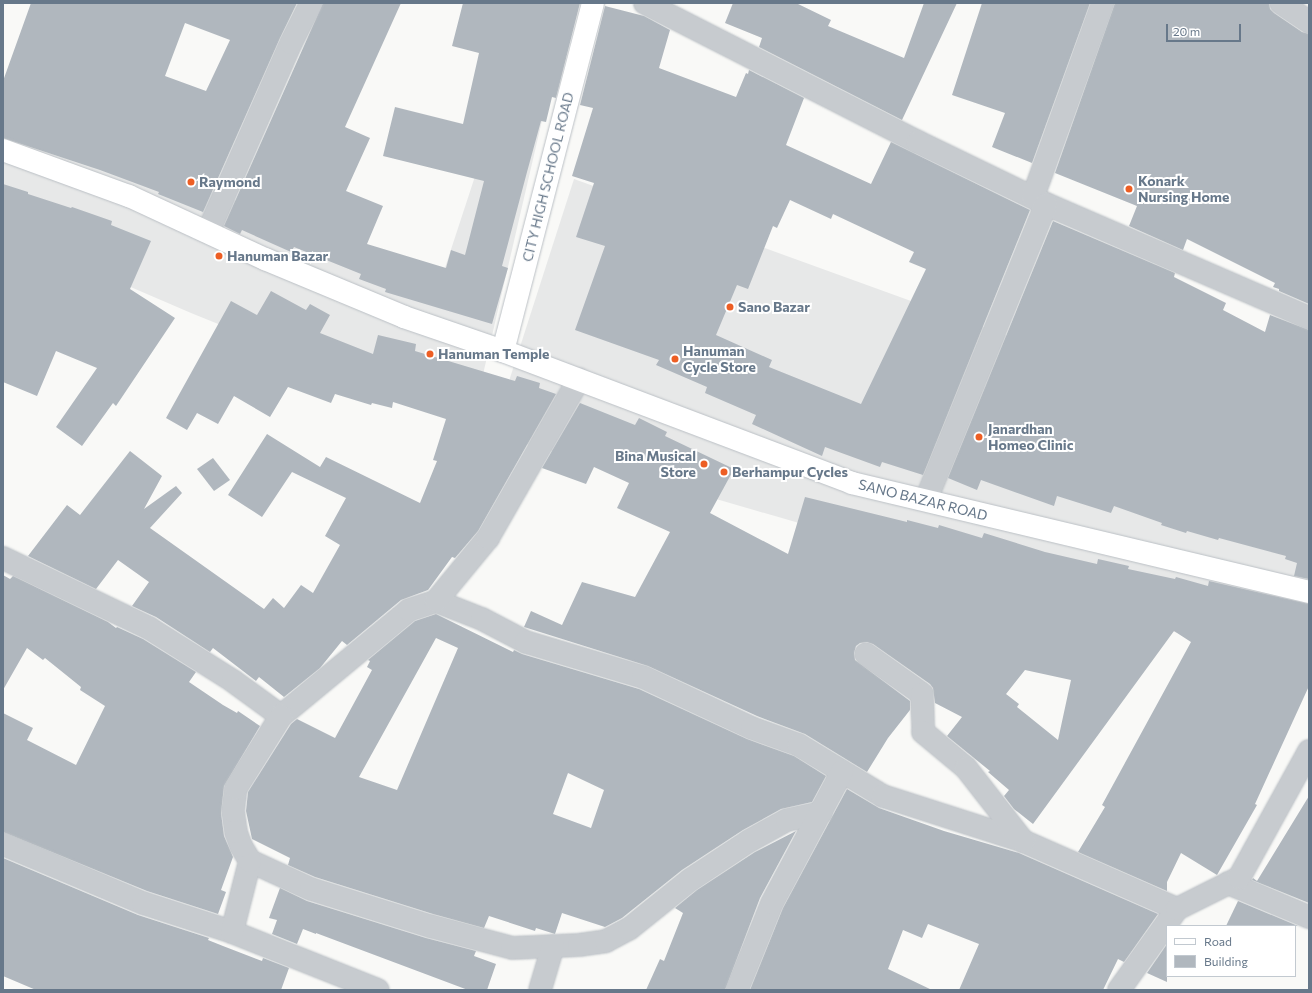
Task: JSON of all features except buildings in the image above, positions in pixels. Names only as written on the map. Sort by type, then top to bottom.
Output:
[{"type":"street","points":[[208,232],[291,43],[311,3]]},
{"type":"street","name":"CITY HIGH SCHOOL ROAD","points":[[503,351],[593,3]]},
{"type":"street","points":[[645,3],[911,138],[1040,200],[1309,318]]},
{"type":"street","points":[[926,500],[1040,200],[1103,3]]},
{"type":"street","points":[[1281,3],[1309,22]]},
{"type":"street","name":"SANO BAZAR ROAD","points":[[3,150],[129,196],[265,259],[404,317],[579,379],[852,483],[1309,592]]},
{"type":"street","points":[[579,379],[488,538],[436,601],[409,610],[281,716],[236,788],[233,811],[236,832],[241,846],[250,861],[311,889],[437,928],[512,948],[553,946],[606,941],[629,929],[690,880],[749,841],[786,820],[821,813]]},
{"type":"street","points":[[3,558],[149,628],[233,681],[281,716]]},
{"type":"street","points":[[436,601],[482,619],[526,642],[643,677],[752,728],[800,745],[883,796],[1022,842],[1176,909]]},
{"type":"street","points":[[866,654],[922,694],[923,732],[966,768],[1022,842]]},
{"type":"street","points":[[1119,990],[1176,909],[1238,878],[1309,751]]},
{"type":"street","points":[[737,990],[772,902],[842,772]]},
{"type":"street","points":[[3,844],[143,903],[232,932],[378,990]]},
{"type":"street","points":[[232,932],[250,861]]},
{"type":"street","points":[[1228,883],[1309,916]]},
{"type":"street","points":[[540,990],[553,946]]},
{"type":"shaded area","name":"Hanuman Bazar","points":[[501,97],[544,112],[471,426],[191,313],[3,232],[3,111],[441,280]]},
{"type":"shaded area","name":"Sano Bazar","points":[[574,179],[1309,445],[1309,671],[492,434]]},
{"type":"place","name":"Raymond","points":[[191,182]]},
{"type":"place","name":"Konark Nursing Home","points":[[1129,189]]},
{"type":"place","name":"Hanuman Bazar","points":[[219,256]]},
{"type":"place","name":"Sano Bazar","points":[[730,307]]},
{"type":"place","name":"Hanuman Temple","points":[[430,354]]},
{"type":"place","name":"Hanuman Cycle Store","points":[[675,359]]},
{"type":"place","name":"Janardhan Homeo Clinic","points":[[979,437]]},
{"type":"place","name":"Bina Musical Store","points":[[704,464]]},
{"type":"place","name":"Berhampur Cycles","points":[[724,472]]}]
